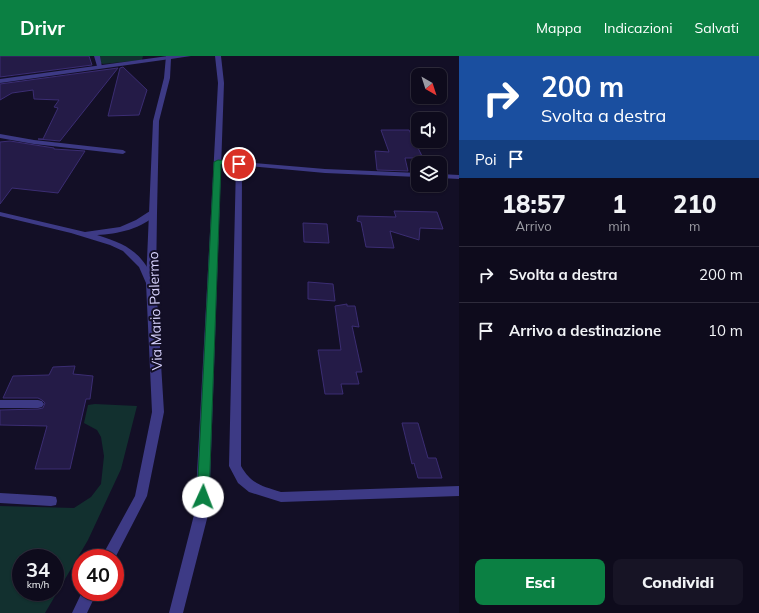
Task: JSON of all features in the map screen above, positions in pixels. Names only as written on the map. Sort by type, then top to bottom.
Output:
[{"type":"street","points":[[97,56],[100,66]]},
{"type":"street","points":[[0,81],[100,66],[188,56]]},
{"type":"street","points":[[176,613],[202,511],[221,83],[218,56]]},
{"type":"street","name":"Via Mario Palermo","points":[[113,549],[142,496],[158,412],[151,283],[153,214],[156,121],[167,78],[169,57]]},
{"type":"street","points":[[0,136],[34,142],[123,152]]},
{"type":"street","points":[[218,162],[411,175]]},
{"type":"street","points":[[239,164],[235,466],[242,479],[253,488],[281,497],[459,491]]},
{"type":"street","points":[[447,176],[459,177]]},
{"type":"street","points":[[0,214],[73,231],[113,243],[126,249],[143,266],[151,283]]},
{"type":"street","points":[[73,231],[91,234],[107,232],[129,227],[145,220],[153,214]]},
{"type":"street","points":[[0,404],[38,404]]},
{"type":"street","points":[[0,498],[51,501]]},
{"type":"street","points":[[79,613],[85,601]]},
{"type":"green space","points":[[100,56],[143,56],[142,60],[103,64],[101,63]]},
{"type":"green space","points":[[88,405],[137,406],[121,469],[83,549],[72,549],[72,567],[64,581],[64,549],[12,549],[12,601],[52,601],[45,613],[0,613],[0,506],[74,508],[91,497],[101,484],[104,456],[101,437],[97,430],[84,423]]},
{"type":"building","points":[[0,56],[89,56],[92,65],[0,77]]},
{"type":"building","points":[[123,67],[147,90],[139,115],[108,116],[120,68]]},
{"type":"building","points":[[118,68],[60,141],[38,139],[43,139],[58,108],[54,107],[59,100],[34,99],[33,90],[12,93],[0,100],[0,84]]},
{"type":"building","points":[[381,130],[409,130],[411,134],[411,148],[418,148],[422,156],[411,156],[411,158],[405,158],[408,171],[377,170],[375,151],[389,152]]},
{"type":"building","points":[[10,141],[54,149],[85,151],[58,193],[12,188],[0,204],[0,142]]},
{"type":"building","points":[[394,211],[437,212],[443,229],[420,228],[419,240],[390,231],[394,248],[366,247],[361,222],[357,221],[358,216],[396,217]]},
{"type":"building","points":[[303,223],[327,224],[329,243],[304,242]]},
{"type":"building","points":[[308,282],[333,284],[335,301],[308,299]]},
{"type":"building","points":[[347,304],[347,306],[355,306],[359,327],[352,326],[362,372],[356,372],[359,384],[341,384],[343,394],[325,394],[318,350],[341,350],[335,306]]},
{"type":"building","points":[[75,366],[73,374],[93,376],[90,399],[86,399],[70,469],[35,469],[47,426],[0,425],[0,410],[38,409],[43,408],[45,403],[38,398],[3,398],[13,376],[49,375],[53,367]]},
{"type":"building","points":[[402,423],[418,423],[428,458],[436,458],[442,478],[418,478],[414,463],[412,464]]},
{"type":"route","points":[[203,497],[218,162],[239,164]]}]
